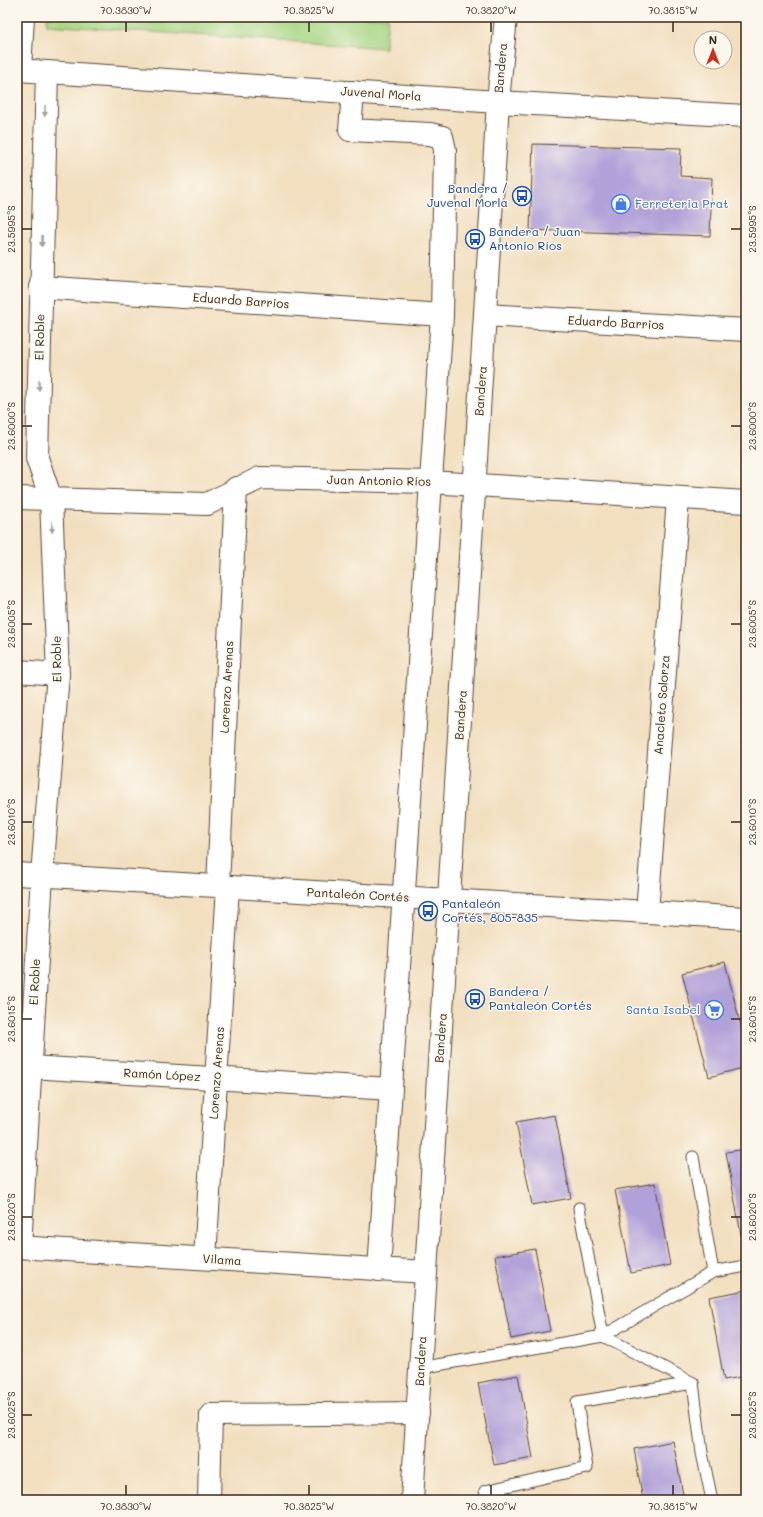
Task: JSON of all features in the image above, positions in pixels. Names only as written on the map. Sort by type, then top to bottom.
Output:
[{"type":"street","points":[[18,70],[23,17]]},
{"type":"street","name":"Bandera","points":[[412,1500],[498,102],[506,17]]},
{"type":"street","name":"Juvenal Morla","points":[[18,70],[498,102],[746,116]]},
{"type":"street","name":"El Roble","points":[[18,1247],[42,875],[58,674],[51,499],[38,458],[40,287],[47,72]]},
{"type":"street","points":[[353,92],[350,130],[430,134],[442,137],[445,150],[442,315],[379,1270]]},
{"type":"street","name":"Eduardo Barrios","points":[[40,287],[442,315]]},
{"type":"street","name":"Eduardo Barrios","points":[[485,315],[746,330]]},
{"type":"street","name":"Juan Antonio Ríos","points":[[17,498],[207,504],[236,488],[260,478],[430,482],[746,502]]},
{"type":"street","name":"Lorenzo Arenas","points":[[205,1258],[217,1078],[236,488]]},
{"type":"street","name":"Anacleto Solorza","points":[[647,912],[678,498]]},
{"type":"street","points":[[17,671],[58,674]]},
{"type":"street","name":"Pantaleón Cortés","points":[[17,874],[746,918]]},
{"type":"street","name":"Ramón López","points":[[30,1067],[390,1089]]},
{"type":"street","name":"Vilama","points":[[18,1247],[426,1272]]},
{"type":"street","points":[[209,1500],[210,1415],[418,1413]]},
{"type":"lane","points":[[693,1157],[713,1272]]},
{"type":"lane","points":[[579,1208],[603,1336]]},
{"type":"lane","points":[[420,1368],[603,1336],[713,1272],[746,1266]]},
{"type":"lane","points":[[603,1336],[693,1383]]},
{"type":"lane","points":[[485,1491],[586,1468],[577,1402],[693,1383]]},
{"type":"lane","points":[[693,1383],[702,1453],[712,1500]]},
{"type":"green space","points":[[47,17],[388,17],[385,48],[47,25]]},
{"type":"building","name":"Ferreteria Prat","points":[[533,144],[681,148],[680,176],[712,178],[710,236],[530,230]]},
{"type":"building","name":"Santa Isabel","points":[[725,962],[746,1047],[746,1067],[709,1077],[682,973]]},
{"type":"building","points":[[555,1115],[571,1198],[532,1205],[516,1122]]},
{"type":"building","points":[[746,1149],[746,1234],[741,1235],[726,1152]]},
{"type":"building","points":[[655,1183],[670,1265],[631,1273],[615,1190]]},
{"type":"building","points":[[535,1249],[550,1331],[511,1339],[495,1256]]},
{"type":"building","points":[[746,1290],[746,1376],[724,1380],[709,1297]]},
{"type":"building","points":[[518,1375],[533,1458],[494,1465],[478,1383]]},
{"type":"building","points":[[673,1441],[684,1500],[643,1500],[634,1449]]},
{"type":"place","name":"Bandera / Juvenal Morla","points":[[522,196]]},
{"type":"place","name":"Ferreteria Prat","points":[[621,204]]},
{"type":"place","name":"Bandera / Juan Antonio Ríos","points":[[475,239]]},
{"type":"place","name":"Pantaleón Cortés, 805-835","points":[[428,911]]},
{"type":"place","name":"Bandera / Pantaleón Cortés","points":[[475,999]]},
{"type":"place","name":"Santa Isabel","points":[[714,1010]]}]
